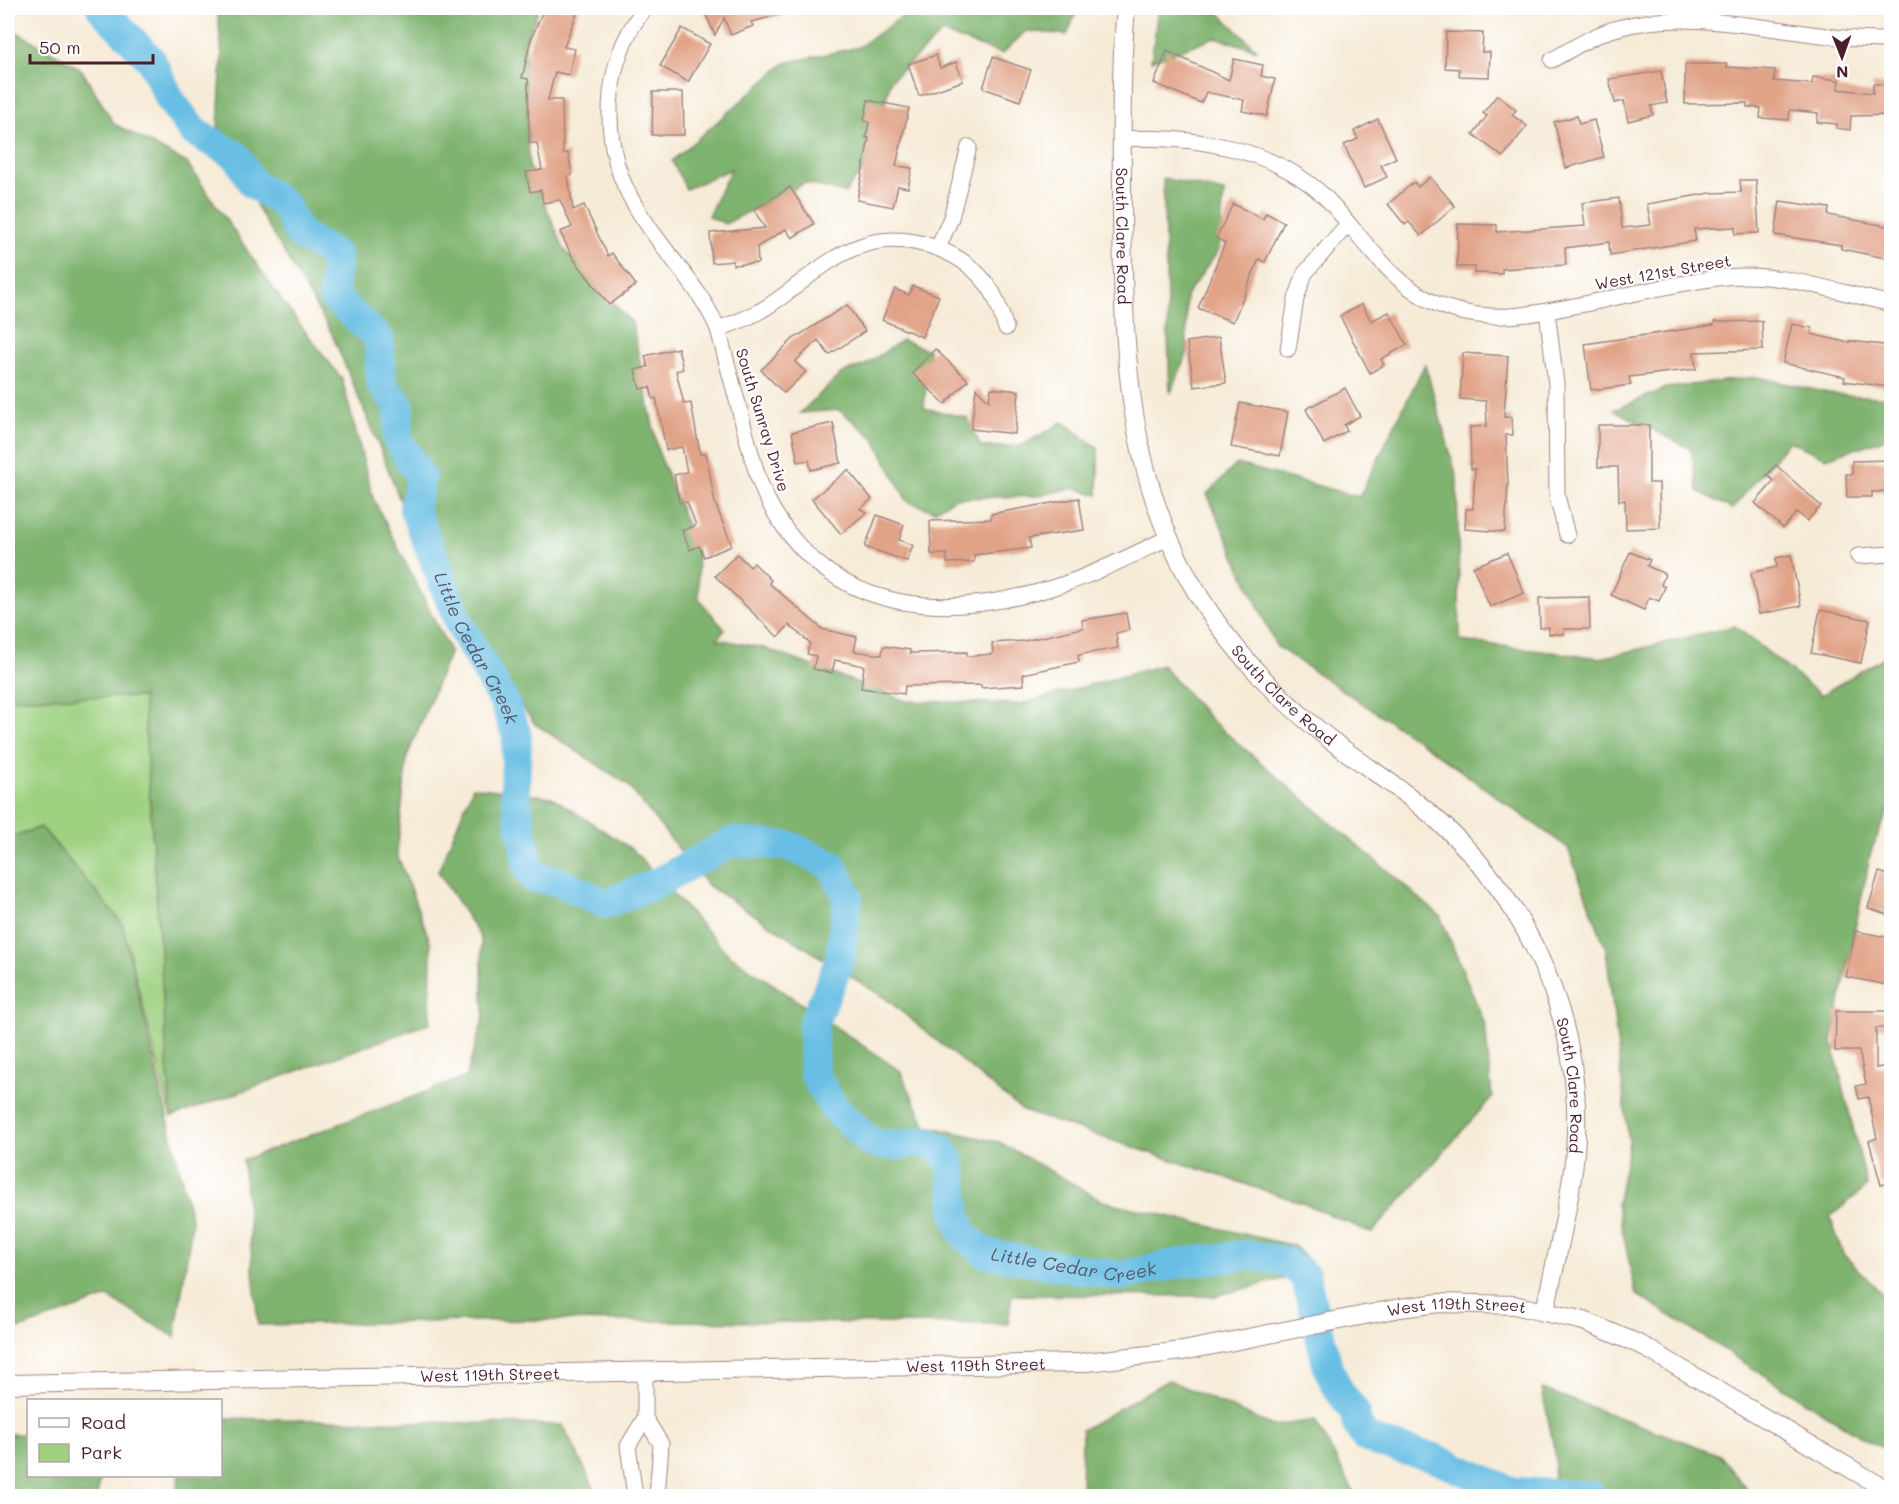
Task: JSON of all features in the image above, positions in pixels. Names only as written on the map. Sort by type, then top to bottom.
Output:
[{"type":"street","name":"South Sunray Drive","points":[[645,8],[623,46],[610,92],[610,121],[614,152],[622,181],[636,208],[699,291],[718,329],[766,496],[778,518],[800,548],[821,567],[850,585],[882,599],[915,606],[978,603],[1064,584],[1168,538]]},
{"type":"street","name":"South Clare Road","points":[[1126,8],[1121,73],[1123,321],[1126,368],[1135,427],[1168,538],[1207,609],[1227,640],[1249,665],[1317,729],[1441,823],[1490,875],[1530,937],[1552,986],[1564,1026],[1573,1073],[1575,1116],[1570,1188],[1545,1311]]},
{"type":"street","points":[[1552,60],[1590,39],[1618,28],[1654,21],[1692,20],[1827,36],[1892,40]]},
{"type":"street","name":"West 121st Street","points":[[1122,139],[1148,137],[1235,148],[1277,164],[1303,179],[1328,200],[1392,273],[1421,296],[1452,310],[1479,316],[1505,318],[1719,277],[1756,276],[1789,280],[1892,304]]},
{"type":"street","points":[[938,248],[957,200],[969,147]]},
{"type":"street","points":[[1287,349],[1296,299],[1305,273],[1348,224]]},
{"type":"street","points":[[718,329],[760,311],[835,259],[861,246],[884,242],[913,242],[938,248],[961,260],[991,290],[1006,328]]},
{"type":"street","points":[[1546,311],[1556,384],[1557,496],[1567,535]]},
{"type":"street","points":[[1858,556],[1892,554]]},
{"type":"street","name":"West 119th Street","points":[[8,1384],[1078,1363],[1183,1351],[1439,1303],[1482,1302],[1545,1311],[1584,1321],[1641,1345],[1892,1493]]},
{"type":"street","points":[[635,1497],[628,1446],[645,1418],[645,1371]]},
{"type":"street","points":[[645,1418],[661,1444],[657,1497]]},
{"type":"green space","points":[[217,8],[539,8],[525,44],[529,167],[564,249],[632,323],[658,451],[697,552],[699,599],[725,630],[717,639],[764,648],[906,701],[1021,704],[1162,665],[1211,720],[1440,916],[1485,1024],[1492,1097],[1372,1233],[1303,1203],[1023,1111],[885,998],[707,885],[627,784],[535,724],[432,583],[379,446],[331,332],[261,214],[218,127],[222,55]]},
{"type":"green space","points":[[914,8],[1078,8],[1067,35],[1026,31],[1002,54],[942,33],[891,80],[869,161],[845,193],[805,183],[725,224],[708,216],[731,169],[686,189],[672,161],[785,63],[859,47]]},
{"type":"green space","points":[[1158,8],[1217,8],[1216,10],[1257,50],[1215,37],[1151,61]]},
{"type":"green space","points":[[8,27],[81,69],[114,124],[187,163],[282,301],[342,379],[373,498],[450,651],[407,757],[397,854],[431,944],[430,1023],[171,1117],[143,697],[8,698]]},
{"type":"green space","points":[[1163,178],[1224,192],[1219,250],[1186,296],[1187,354],[1170,394]]},
{"type":"green space","points":[[902,340],[929,350],[924,408],[967,418],[981,447],[1021,446],[1063,422],[1098,448],[1098,495],[1074,488],[1037,496],[955,498],[934,511],[907,501],[874,438],[839,410],[800,413],[842,373],[865,365]]},
{"type":"green space","points":[[1425,364],[1457,478],[1460,641],[1601,658],[1735,626],[1821,695],[1891,653],[1891,804],[1871,851],[1832,1041],[1867,1186],[1830,1217],[1843,1254],[1891,1303],[1891,1451],[1871,1443],[1636,1294],[1617,1204],[1629,1143],[1606,949],[1568,848],[1419,741],[1276,646],[1207,494],[1237,464],[1359,497]]},
{"type":"green space","points":[[1757,377],[1833,394],[1891,398],[1891,437],[1826,458],[1789,441],[1732,509],[1698,491],[1691,449],[1614,410],[1666,388]]},
{"type":"green space","points":[[143,696],[171,1117],[122,923],[41,827],[8,839],[8,698]]},
{"type":"green space","points":[[473,787],[552,797],[633,850],[727,953],[900,1071],[926,1126],[999,1142],[1103,1201],[1294,1246],[1319,1270],[1215,1296],[1012,1295],[1008,1324],[531,1320],[258,1325],[243,1160],[466,1077],[484,1017],[481,938],[438,872]]},
{"type":"green space","points":[[41,827],[122,923],[192,1223],[175,1337],[108,1297],[8,1333],[8,839]]},
{"type":"green space","points":[[1168,1380],[1273,1426],[1315,1420],[1356,1496],[1081,1496],[1082,1430]]},
{"type":"green space","points":[[1542,1389],[1720,1455],[1752,1496],[1551,1496],[1556,1458]]},
{"type":"green space","points":[[222,1418],[563,1425],[598,1496],[176,1496],[179,1477],[222,1477]]},
{"type":"green space","points":[[8,1434],[27,1434],[27,1477],[101,1477],[97,1496],[8,1496]]},
{"type":"building","points":[[544,8],[579,8],[564,47],[575,49],[569,75],[555,72],[548,100],[562,100],[563,154],[568,153],[572,175],[568,176],[573,210],[584,205],[608,256],[612,253],[636,285],[609,305],[573,258],[560,232],[572,227],[560,200],[543,203],[541,190],[530,192],[526,172],[542,170],[537,143],[529,143],[528,79],[522,78],[531,39]]},
{"type":"building","points":[[703,8],[791,8],[792,12],[751,22],[753,26],[731,35],[724,18],[715,35]]},
{"type":"building","points":[[682,28],[710,44],[688,82],[660,66]]},
{"type":"building","points":[[1446,32],[1483,33],[1482,52],[1490,52],[1489,77],[1459,76],[1459,69],[1445,68]]},
{"type":"building","points":[[1167,51],[1229,80],[1234,59],[1263,65],[1261,76],[1275,79],[1267,116],[1242,111],[1244,100],[1206,92],[1201,103],[1154,83]]},
{"type":"building","points":[[936,55],[940,68],[956,62],[963,81],[919,96],[908,64]]},
{"type":"building","points":[[993,57],[1031,70],[1020,101],[983,88]]},
{"type":"building","points":[[1685,64],[1727,64],[1727,67],[1775,70],[1774,81],[1812,84],[1813,77],[1839,80],[1838,89],[1873,93],[1873,84],[1892,84],[1892,115],[1851,116],[1850,130],[1836,128],[1837,124],[1817,122],[1818,113],[1790,110],[1789,120],[1760,118],[1761,108],[1747,107],[1747,103],[1685,104]]},
{"type":"building","points":[[1661,71],[1667,103],[1651,106],[1653,115],[1628,121],[1624,101],[1615,103],[1609,79]]},
{"type":"building","points":[[653,92],[683,92],[684,135],[652,135]]},
{"type":"building","points":[[1497,95],[1516,110],[1512,115],[1527,126],[1503,157],[1473,134],[1487,116],[1483,113]]},
{"type":"building","points":[[868,100],[909,108],[896,166],[912,168],[908,188],[898,186],[893,207],[857,200],[869,138],[866,138],[869,122],[864,121]]},
{"type":"building","points":[[1577,116],[1579,124],[1594,120],[1604,157],[1566,168],[1554,122]]},
{"type":"building","points":[[1378,119],[1396,158],[1381,165],[1387,177],[1364,188],[1344,145],[1358,139],[1354,131]]},
{"type":"building","points":[[1430,177],[1455,206],[1421,236],[1409,222],[1405,225],[1388,204],[1414,182],[1418,187]]},
{"type":"building","points":[[1740,180],[1756,180],[1759,233],[1735,234],[1735,227],[1694,229],[1696,241],[1610,255],[1609,242],[1565,248],[1566,265],[1502,269],[1502,274],[1474,273],[1475,267],[1457,267],[1458,224],[1497,225],[1497,232],[1585,226],[1582,203],[1619,198],[1622,228],[1651,225],[1647,204],[1711,193],[1741,192]]},
{"type":"building","points":[[790,187],[814,224],[792,238],[786,229],[757,247],[758,263],[733,265],[733,261],[712,263],[710,233],[765,228],[754,210]]},
{"type":"building","points":[[1780,201],[1829,208],[1828,215],[1892,227],[1886,258],[1841,249],[1841,245],[1775,235]]},
{"type":"building","points":[[1233,204],[1263,219],[1266,213],[1284,222],[1265,262],[1259,259],[1233,322],[1198,308],[1225,243],[1216,238]]},
{"type":"building","points":[[913,286],[939,296],[922,337],[882,320],[895,289],[909,295]]},
{"type":"building","points":[[1362,304],[1371,321],[1389,312],[1407,345],[1381,359],[1384,365],[1370,373],[1340,316]]},
{"type":"building","points":[[847,305],[865,331],[829,355],[818,340],[795,362],[806,372],[784,393],[761,370],[793,339]]},
{"type":"building","points":[[1762,321],[1763,350],[1694,352],[1696,369],[1629,377],[1631,385],[1591,390],[1585,344],[1714,325],[1714,322]]},
{"type":"building","points":[[1792,324],[1812,328],[1811,334],[1849,343],[1850,341],[1892,346],[1888,387],[1844,381],[1845,377],[1783,363]]},
{"type":"building","points":[[1219,337],[1226,383],[1194,387],[1187,342]]},
{"type":"building","points":[[678,348],[683,369],[676,371],[684,404],[691,403],[700,454],[706,453],[715,503],[732,546],[704,557],[699,546],[690,550],[682,531],[696,525],[687,502],[679,503],[674,475],[687,472],[682,447],[666,450],[656,398],[653,399],[650,387],[640,389],[635,370],[648,367],[645,356]]},
{"type":"building","points":[[935,349],[968,380],[945,404],[912,373]]},
{"type":"building","points":[[1463,353],[1508,356],[1504,417],[1512,417],[1513,435],[1506,435],[1508,485],[1505,532],[1465,529],[1466,509],[1473,509],[1475,469],[1471,469],[1470,427],[1487,426],[1486,401],[1460,399]]},
{"type":"building","points":[[976,388],[989,401],[991,388],[1019,391],[1015,434],[971,429]]},
{"type":"building","points":[[1345,388],[1360,416],[1344,425],[1347,431],[1324,444],[1306,409]]},
{"type":"building","points":[[1240,403],[1288,412],[1280,456],[1231,447]]},
{"type":"building","points":[[833,423],[841,463],[811,470],[809,460],[798,462],[792,432]]},
{"type":"building","points":[[1598,425],[1649,425],[1649,483],[1659,483],[1660,528],[1626,529],[1625,500],[1619,501],[1618,467],[1598,467]]},
{"type":"building","points":[[1892,460],[1892,491],[1872,492],[1872,497],[1847,497],[1846,474],[1852,474],[1852,461]]},
{"type":"building","points":[[1776,465],[1821,506],[1807,521],[1797,512],[1783,528],[1755,503],[1774,481],[1767,475]]},
{"type":"building","points":[[848,470],[872,499],[860,509],[867,512],[841,534],[812,499]]},
{"type":"building","points":[[1079,498],[1084,530],[1029,538],[1031,548],[974,555],[974,562],[947,563],[947,554],[931,554],[930,521],[991,519],[991,514]]},
{"type":"building","points":[[877,515],[904,525],[899,540],[913,545],[907,561],[865,547]]},
{"type":"building","points":[[1630,552],[1650,560],[1647,566],[1665,574],[1661,585],[1665,587],[1659,601],[1649,597],[1644,610],[1611,595]]},
{"type":"building","points":[[1507,553],[1524,593],[1490,607],[1473,567]]},
{"type":"building","points":[[737,554],[750,567],[754,563],[771,580],[769,583],[822,629],[857,637],[854,651],[882,655],[883,646],[910,650],[910,653],[967,652],[967,656],[993,654],[992,643],[1024,641],[1083,628],[1082,620],[1126,613],[1129,630],[1116,633],[1118,648],[1078,655],[1079,662],[1023,674],[1024,685],[981,688],[981,685],[905,686],[904,694],[861,688],[864,666],[835,660],[832,673],[813,669],[816,656],[807,654],[810,643],[789,625],[778,637],[715,576]]},
{"type":"building","points":[[1791,555],[1801,606],[1759,614],[1751,573],[1777,567],[1776,558]]},
{"type":"building","points":[[1589,597],[1590,629],[1564,629],[1564,634],[1549,634],[1549,627],[1540,628],[1539,598]]},
{"type":"building","points":[[1820,610],[1870,620],[1861,663],[1811,653]]},
{"type":"building","points":[[1879,872],[1892,876],[1892,916],[1868,908]]},
{"type":"building","points":[[1855,931],[1892,938],[1888,985],[1846,977]]},
{"type":"building","points":[[1836,1011],[1892,1011],[1892,1028],[1876,1028],[1876,1068],[1892,1065],[1892,1182],[1881,1185],[1869,1141],[1877,1138],[1868,1097],[1859,1099],[1856,1086],[1866,1084],[1859,1051],[1835,1051]]},
{"type":"waterway","name":"Little Cedar Creek","points":[[101,8],[151,60],[171,101],[194,132],[237,156],[252,183],[284,204],[299,234],[336,256],[333,297],[379,338],[381,383],[400,407],[397,438],[421,478],[414,509],[460,625],[505,704],[517,736],[515,792],[528,866],[534,878],[562,883],[605,904],[655,884],[731,842],[789,846],[832,865],[848,898],[839,963],[813,1024],[814,1074],[834,1108],[872,1143],[893,1146],[926,1141],[945,1152],[952,1170],[956,1214],[964,1235],[985,1253],[1120,1276],[1185,1262],[1249,1255],[1285,1261],[1305,1276],[1328,1368],[1340,1392],[1354,1410],[1358,1426],[1365,1437],[1434,1458],[1513,1492],[1592,1496]]}]
